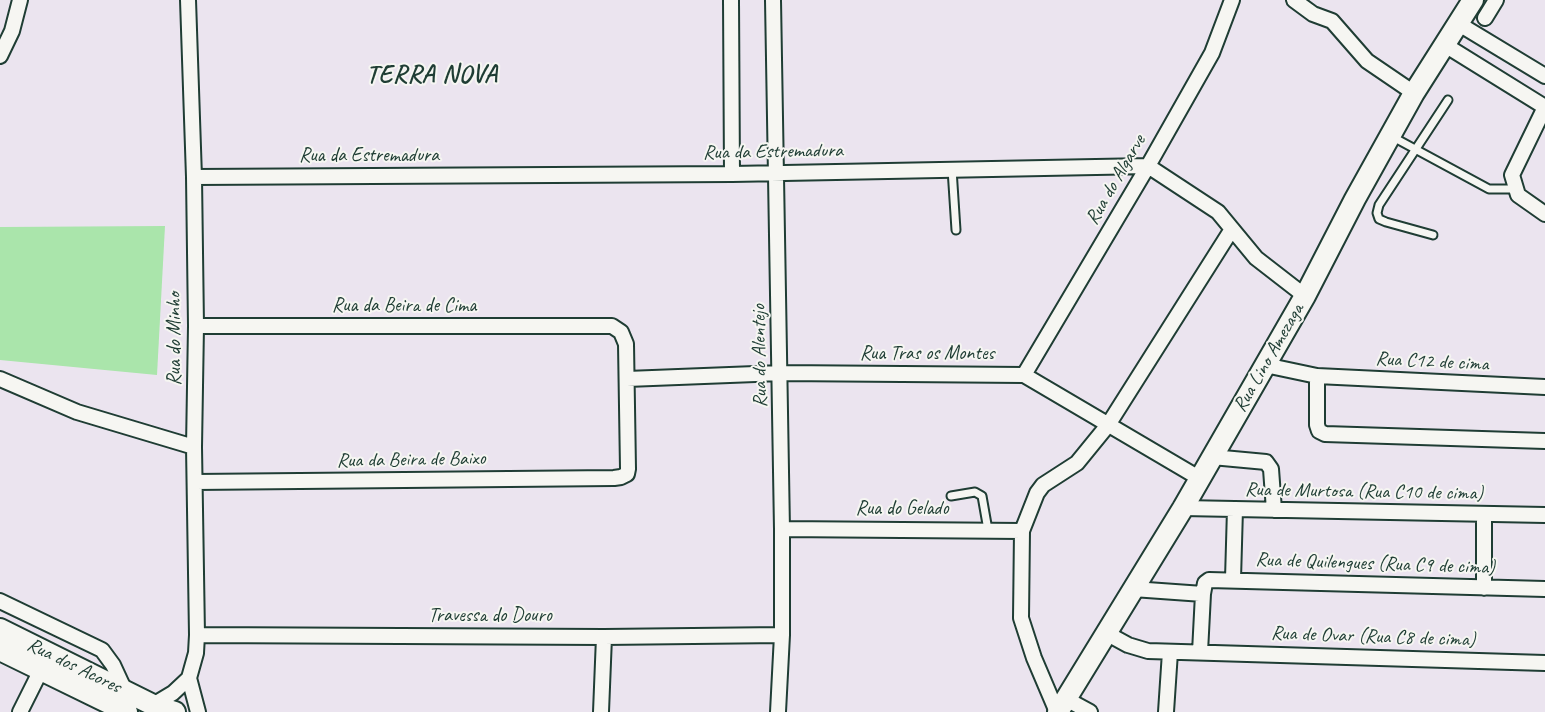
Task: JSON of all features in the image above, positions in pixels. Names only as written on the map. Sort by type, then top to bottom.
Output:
[{"type":"street","points":[[0,56],[12,31],[20,0]]},
{"type":"street","name":"Rua do Minho","points":[[188,0],[194,177],[196,326],[194,447],[197,635],[196,653],[189,678]]},
{"type":"street","points":[[731,0],[732,174]]},
{"type":"street","name":"Rua do Alentejo","points":[[773,0],[781,373],[782,635],[778,712]]},
{"type":"street","name":"Rua do Algarve","points":[[1024,375],[1148,166],[1219,38],[1232,0]]},
{"type":"street","points":[[1294,0],[1313,14],[1332,21],[1366,61],[1414,93]]},
{"type":"street","name":"Rua Lino Amezaga","points":[[1060,708],[1134,589],[1212,457],[1305,296],[1414,93],[1473,0]]},
{"type":"street","points":[[1485,18],[1496,0]]},
{"type":"street","points":[[1459,24],[1545,76]]},
{"type":"street","points":[[1446,45],[1545,107],[1512,175],[1515,189],[1524,200],[1545,214]]},
{"type":"street","points":[[1148,166],[1218,212],[1256,258],[1305,296]]},
{"type":"street","name":"Rua da Estremadura","points":[[194,177],[732,174],[1148,166]]},
{"type":"street","points":[[1090,712],[1060,708],[1034,658],[1021,618],[1022,531],[1037,492],[1043,485],[1077,463],[1108,425],[1232,229]]},
{"type":"street","name":"Rua da Beira de Cima","points":[[196,326],[612,326],[621,332],[626,344],[627,379]]},
{"type":"street","name":"Rua C12 de cima","points":[[1265,365],[1317,376],[1545,387]]},
{"type":"street","name":"Rua Tras os Montes","points":[[627,379],[781,373],[1024,375]]},
{"type":"street","points":[[1024,375],[1199,478]]},
{"type":"street","points":[[1317,376],[1317,425],[1319,431],[1325,434],[1545,441]]},
{"type":"street","points":[[0,379],[77,412],[194,447]]},
{"type":"street","name":"Rua da Beira de Baixo","points":[[195,482],[614,478],[627,474],[627,379]]},
{"type":"street","points":[[1212,457],[1266,462],[1271,469],[1274,510]]},
{"type":"street","name":"Rua de Murtosa (Rua C10 de cima)","points":[[1182,508],[1545,516]]},
{"type":"street","points":[[1233,579],[1235,510]]},
{"type":"street","points":[[1484,514],[1484,588]]},
{"type":"street","name":"Rua do Gelado","points":[[782,529],[1022,531]]},
{"type":"street","name":"Rua de Quilengues (Rua C9 de cima)","points":[[1134,589],[1204,589],[1209,580],[1233,579],[1545,589]]},
{"type":"street","points":[[1200,646],[1204,589]]},
{"type":"street","points":[[0,601],[102,650],[113,665],[125,691]]},
{"type":"street","name":"Rua dos Acores","points":[[0,629],[153,705],[175,712]]},
{"type":"street","name":"Rua de Ovar (Rua C8 de cima)","points":[[1106,633],[1128,645],[1148,651],[1170,652],[1200,646],[1545,663]]},
{"type":"street","name":"Travessa do Douro","points":[[197,635],[604,637],[782,635]]},
{"type":"street","points":[[601,712],[604,637]]},
{"type":"street","points":[[0,650],[127,712]]},
{"type":"street","points":[[1166,712],[1170,652]]},
{"type":"street","points":[[20,712],[41,670]]},
{"type":"street","points":[[153,705],[173,693],[189,678],[198,712]]},
{"type":"lane","points":[[1433,235],[1386,222],[1380,219],[1377,213],[1379,205],[1414,149],[1448,100]]},
{"type":"lane","points":[[1390,136],[1489,189],[1515,189]]},
{"type":"lane","points":[[952,169],[956,230]]},
{"type":"lane","points":[[951,496],[975,492],[982,496],[988,530]]},
{"type":"green space","points":[[165,226],[157,375],[0,360],[0,227]]},
{"type":"district","name":"TERRA NOVA","points":[[432,75]]}]
